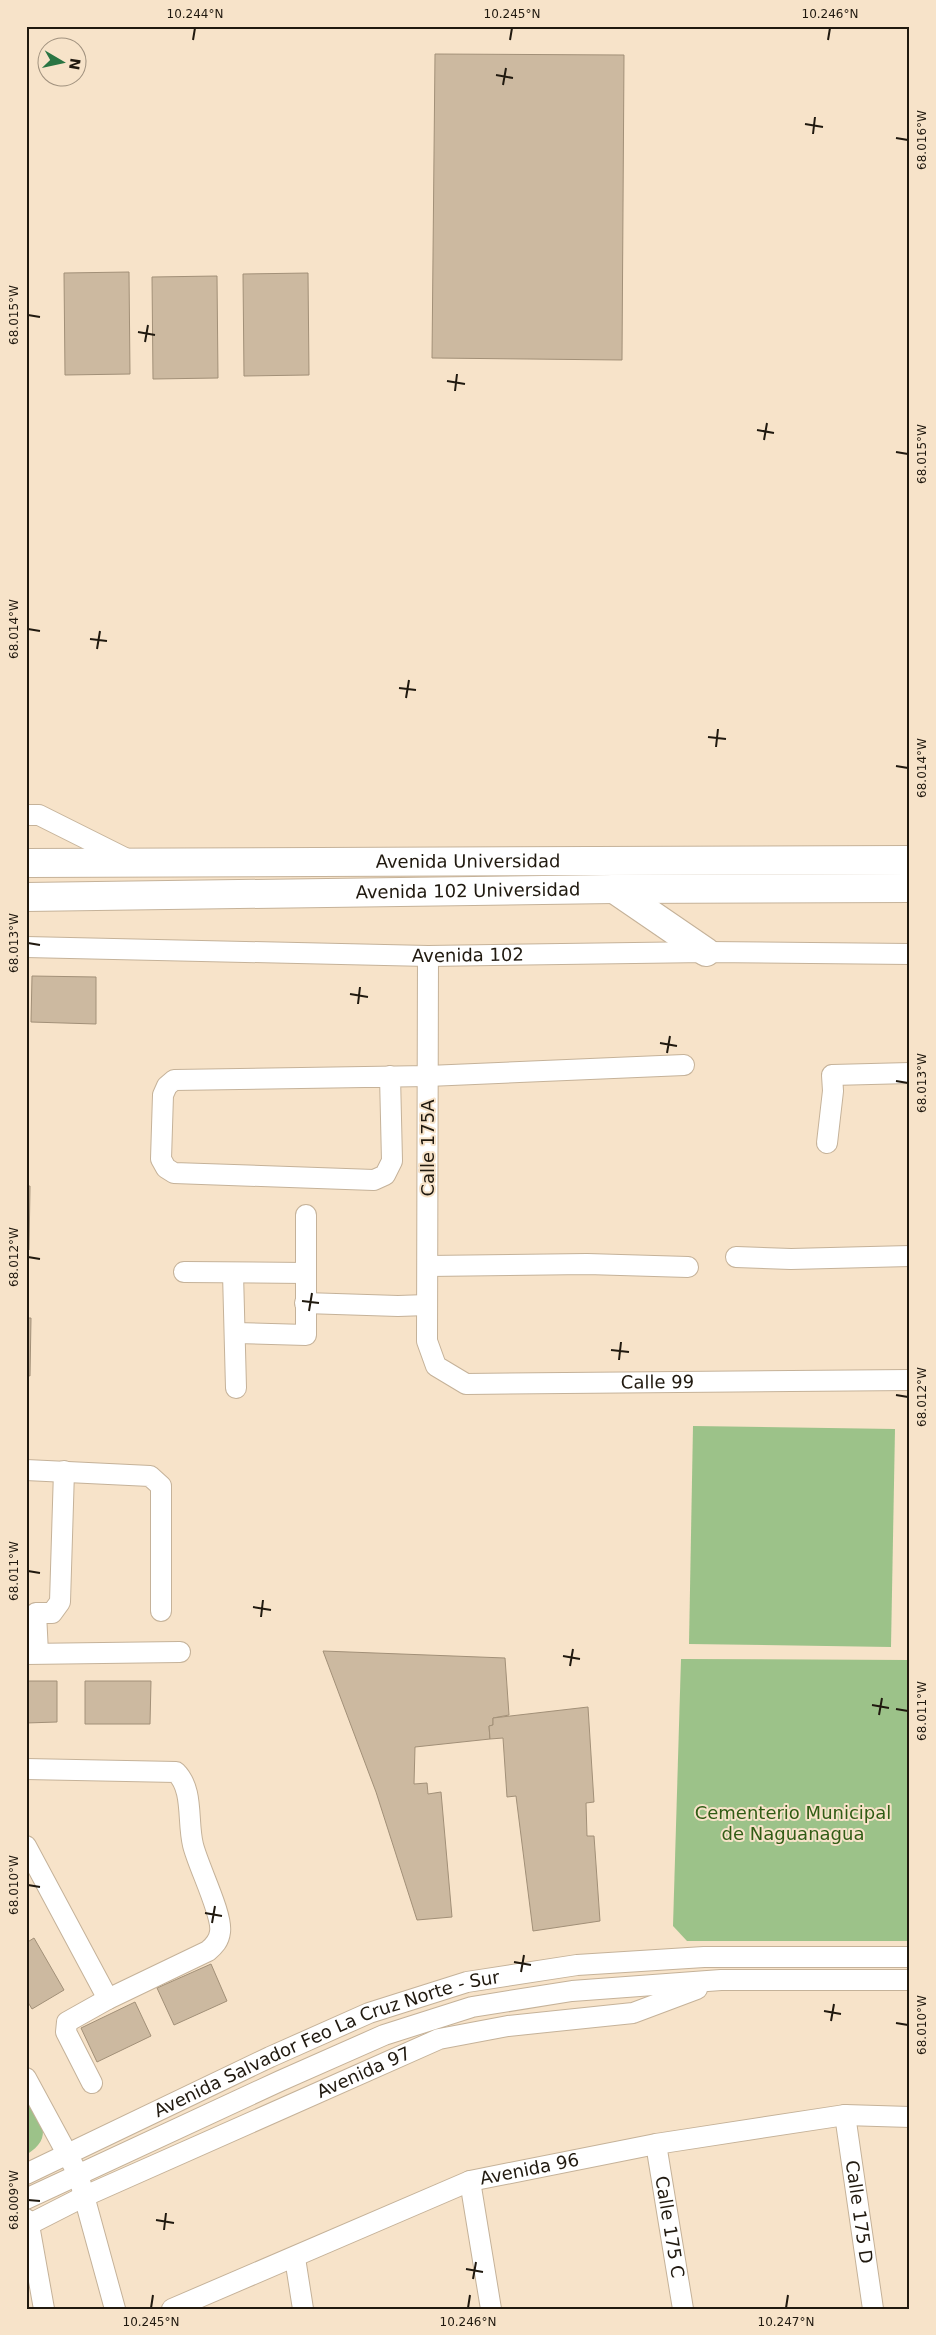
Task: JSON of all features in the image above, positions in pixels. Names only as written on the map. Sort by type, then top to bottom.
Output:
[{"type":"main road","name":"Avenida Universidad","points":[[26,863],[910,860]]},
{"type":"main road","name":"Avenida 102 Universidad","points":[[26,896],[614,889],[910,888]]},
{"type":"main road","points":[[614,889],[706,952]]},
{"type":"street","points":[[26,815],[39,815],[135,862]]},
{"type":"street","name":"Avenida 102","points":[[26,947],[428,956],[706,952],[910,954]]},
{"type":"street","name":"Calle 175A","points":[[427,1341],[428,956]]},
{"type":"street","points":[[390,1076],[392,1161],[385,1175],[374,1180],[174,1173],[166,1168],[161,1160],[163,1095],[167,1086],[174,1080],[390,1076],[428,1076],[684,1064]]},
{"type":"street","points":[[827,1144],[833,1091],[832,1076],[910,1073]]},
{"type":"street","points":[[234,1333],[306,1335],[306,1215]]},
{"type":"street","points":[[736,1258],[791,1259],[910,1256]]},
{"type":"street","points":[[428,1266],[587,1264],[688,1267]]},
{"type":"street","points":[[184,1272],[306,1274]]},
{"type":"street","points":[[233,1273],[236,1388]]},
{"type":"street","points":[[305,1303],[427,1305]]},
{"type":"street","name":"Calle 99","points":[[427,1341],[436,1366],[466,1384],[910,1380]]},
{"type":"street","points":[[26,1470],[150,1476],[161,1486],[161,1611]]},
{"type":"street","points":[[64,1471],[60,1602],[52,1613],[31,1613],[32,1653],[180,1652]]},
{"type":"street","points":[[26,1769],[176,1772],[184,1780],[193,1844],[219,1917],[220,1932],[217,1943],[208,1951],[108,1999],[67,2022],[66,2032],[92,2082]]},
{"type":"street","points":[[26,1846],[108,1999]]},
{"type":"street","name":"Avenida Salvador Feo La Cruz Norte - Sur","points":[[26,2174],[270,2057],[369,2013],[467,1982],[577,1965],[686,1958],[910,1956]]},
{"type":"street","name":"Avenida Salvador Feo La Cruz Norte - Sur","points":[[26,2199],[384,2035],[472,2007],[572,1991],[721,1980],[910,1980]]},
{"type":"street","name":"Avenida 97","points":[[27,2223],[439,2038],[508,2026],[633,2013],[721,1980]]},
{"type":"street","points":[[26,2078],[78,2174],[115,2309]]},
{"type":"street","name":"Avenida 96","points":[[172,2309],[295,2258],[470,2181],[656,2144],[845,2115],[910,2117]]},
{"type":"street","name":"Calle 175 D","points":[[845,2115],[873,2309]]},
{"type":"street","name":"Calle 175 C","points":[[656,2144],[683,2309]]},
{"type":"street","points":[[470,2181],[491,2309]]},
{"type":"street","points":[[27,2223],[44,2309]]},
{"type":"street","points":[[295,2258],[303,2309]]},
{"type":"green space","points":[[693,1426],[895,1429],[891,1647],[689,1644]]},
{"type":"green space","name":"Cementerio Municipal de Naguanagua","points":[[681,1659],[910,1660],[910,1941],[687,1941],[673,1926]]},
{"type":"green space","points":[[26,2097],[40,2120],[43,2135],[41,2141],[26,2155]]},
{"type":"building","points":[[435,54],[624,55],[622,360],[432,358]]},
{"type":"building","points":[[129,272],[130,374],[65,375],[64,273]]},
{"type":"building","points":[[308,273],[309,375],[244,376],[243,274]]},
{"type":"building","points":[[217,276],[218,378],[153,379],[152,277]]},
{"type":"building","points":[[32,976],[96,977],[96,1024],[31,1022]]},
{"type":"building","points":[[26,1186],[30,1186],[29,1250],[26,1250]]},
{"type":"building","points":[[26,1318],[31,1318],[30,1376],[26,1375]]},
{"type":"building","points":[[323,1651],[505,1658],[509,1715],[493,1718],[493,1725],[489,1726],[490,1739],[415,1747],[414,1784],[427,1783],[428,1794],[441,1792],[452,1917],[417,1920],[376,1792]]},
{"type":"building","points":[[26,1681],[57,1681],[57,1722],[26,1723]]},
{"type":"building","points":[[85,1681],[151,1681],[150,1724],[85,1724]]},
{"type":"building","points":[[588,1707],[594,1802],[586,1803],[587,1836],[594,1836],[600,1921],[533,1931],[516,1796],[507,1797],[503,1738],[490,1739],[489,1726],[493,1725],[493,1718]]},
{"type":"building","points":[[34,1938],[64,1990],[32,2009],[26,1999],[26,1943]]},
{"type":"building","points":[[211,1964],[227,2001],[174,2025],[157,1988]]},
{"type":"building","points":[[135,2002],[151,2036],[97,2062],[81,2028]]}]
